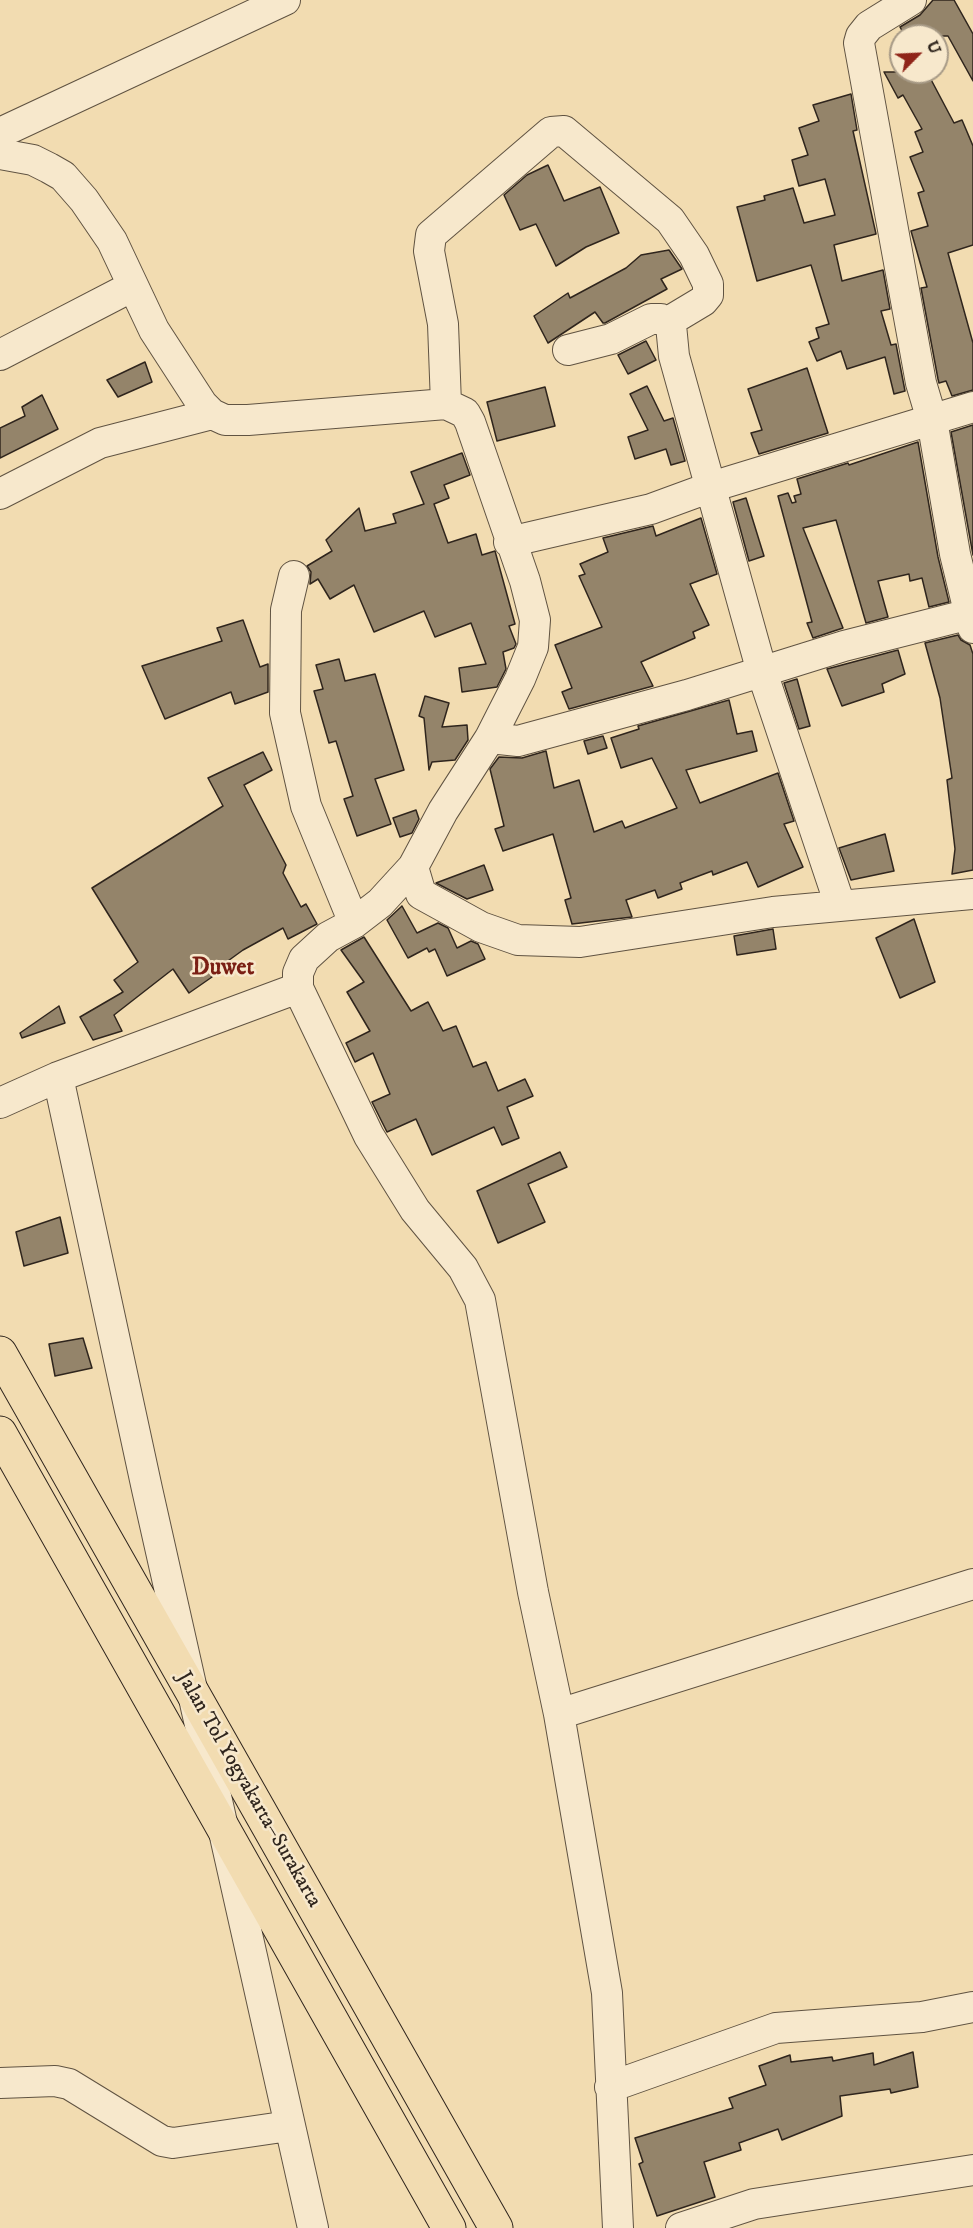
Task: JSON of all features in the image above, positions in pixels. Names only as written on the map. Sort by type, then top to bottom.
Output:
[{"type":"highway","name":"Jalan Tol Yogyakarta–Surakarta","points":[[0,1353],[496,2228]]},
{"type":"highway","name":"Jalan Tol Yogyakarta–Surakarta","points":[[0,1433],[449,2228]]},
{"type":"street","points":[[0,133],[285,0]]},
{"type":"street","points":[[490,738],[518,741],[762,672],[844,646],[971,621],[955,554],[932,420],[921,383],[860,43],[861,36],[869,26],[910,0]]},
{"type":"street","points":[[446,404],[443,324],[429,251],[432,235],[551,132],[564,131],[670,220],[694,255],[708,284],[708,295],[678,314],[671,325],[674,356],[762,672],[840,905]]},
{"type":"street","points":[[0,154],[33,160],[63,176],[100,221],[154,330],[202,404],[212,414],[225,420],[248,420],[446,404],[465,413],[470,422],[509,542],[525,581],[535,620],[533,647],[520,679],[490,738],[443,811],[417,881],[328,937],[304,959],[298,973],[298,988],[369,1136],[416,1210],[450,1250],[476,1289],[533,1592],[559,1714],[607,1993],[618,2228]]},
{"type":"street","points":[[0,355],[134,286]]},
{"type":"street","points":[[568,350],[611,339],[651,319],[660,319],[671,325]]},
{"type":"street","points":[[509,542],[651,509],[711,487],[973,407]]},
{"type":"street","points":[[0,494],[100,443],[212,414]]},
{"type":"street","points":[[294,576],[286,610],[285,713],[306,806],[354,922]]},
{"type":"street","points":[[417,881],[482,927],[518,940],[548,942],[580,942],[773,912],[973,894]]},
{"type":"street","points":[[0,1102],[58,1077],[298,988]]},
{"type":"street","points":[[58,1077],[313,2228]]},
{"type":"street","points":[[559,1714],[973,1584]]},
{"type":"street","points":[[610,2087],[776,2028],[922,2017],[973,2007]]},
{"type":"street","points":[[0,2083],[55,2080],[69,2084],[162,2141],[173,2143],[289,2126]]},
{"type":"street","points":[[681,2228],[754,2204],[973,2170]]},
{"type":"building","points":[[933,0],[954,0],[973,34],[973,81],[949,38],[949,24],[905,24],[920,15]]},
{"type":"building","points":[[884,72],[889,72],[889,81]]},
{"type":"building","points":[[890,84],[933,84],[954,123],[962,120],[973,146],[973,245],[948,253],[973,343],[973,390],[952,396],[946,381],[939,383],[938,379],[921,288],[927,287],[911,231],[928,226],[918,193],[924,191],[910,157],[923,152],[915,132],[922,129],[903,95],[898,98]]},
{"type":"building","points":[[851,94],[857,130],[853,131],[876,234],[834,245],[842,281],[883,270],[890,309],[881,311],[891,345],[896,344],[905,391],[894,394],[885,357],[847,369],[841,351],[817,361],[809,342],[819,338],[816,328],[829,324],[811,265],[757,281],[737,207],[765,200],[764,196],[793,188],[804,223],[835,215],[825,179],[799,186],[792,160],[808,155],[799,128],[819,121],[813,105]]},
{"type":"building","points":[[548,165],[564,201],[600,187],[619,233],[586,247],[556,266],[536,224],[520,230],[504,195],[527,175]]},
{"type":"building","points":[[669,250],[682,269],[661,279],[667,289],[605,323],[595,312],[548,343],[534,316],[568,293],[570,298],[626,268],[641,255]]},
{"type":"building","points":[[646,341],[656,360],[628,374],[618,355]]},
{"type":"building","points":[[145,362],[152,382],[118,397],[107,380]]},
{"type":"building","points":[[807,368],[828,433],[759,454],[751,433],[762,430],[748,389]]},
{"type":"building","points":[[647,386],[664,421],[673,418],[685,461],[671,465],[666,449],[635,459],[628,437],[648,430],[630,394]]},
{"type":"building","points":[[545,387],[555,426],[497,441],[487,402]]},
{"type":"building","points":[[42,395],[58,429],[0,458],[0,428],[25,416],[22,407]]},
{"type":"building","points":[[973,425],[973,555],[951,432]]},
{"type":"building","points":[[918,442],[938,557],[949,602],[929,607],[922,578],[910,581],[909,574],[878,581],[888,617],[866,623],[836,520],[803,528],[843,628],[813,638],[807,623],[812,622],[778,496],[788,493],[792,503],[796,502],[794,496],[801,494],[797,479],[848,463],[849,465]]},
{"type":"building","points":[[462,453],[470,475],[444,485],[449,498],[434,504],[448,543],[476,534],[482,555],[495,551],[515,624],[509,626],[516,644],[514,648],[503,652],[506,669],[497,687],[462,692],[459,668],[486,664],[471,623],[435,637],[424,611],[374,632],[354,585],[330,599],[318,579],[310,584],[311,572],[307,566],[332,551],[326,540],[359,508],[365,531],[396,523],[393,514],[424,504],[411,472]]},
{"type":"building","points":[[746,498],[764,556],[749,561],[733,502]]},
{"type":"building","points":[[701,518],[717,574],[690,584],[709,625],[693,632],[695,638],[641,662],[653,686],[569,709],[562,692],[572,688],[555,645],[602,627],[579,576],[585,574],[580,564],[608,552],[603,538],[653,526],[656,536]]},
{"type":"building","points":[[243,620],[260,667],[268,664],[268,692],[235,704],[231,692],[165,719],[142,666],[222,641],[217,628]]},
{"type":"building","points":[[958,635],[961,640],[970,645],[973,654],[973,870],[952,874],[955,849],[947,780],[952,778],[940,698],[925,643]]},
{"type":"building","points":[[898,650],[905,674],[882,684],[884,692],[842,706],[827,669]]},
{"type":"building","points":[[339,659],[345,681],[375,674],[404,770],[375,779],[391,824],[357,836],[344,799],[353,796],[336,741],[329,743],[314,691],[323,689],[316,665]]},
{"type":"building","points":[[797,679],[810,726],[799,729],[784,683]]},
{"type":"building","points":[[425,696],[449,703],[442,727],[467,725],[468,740],[455,760],[432,762],[429,770],[424,718],[419,716]]},
{"type":"building","points":[[729,700],[737,734],[752,731],[757,751],[686,770],[700,803],[778,773],[794,821],[784,824],[803,867],[758,887],[747,862],[713,875],[712,871],[680,883],[682,889],[658,898],[655,890],[626,900],[632,917],[572,924],[565,900],[571,898],[553,834],[503,851],[495,829],[504,826],[490,769],[499,757],[522,758],[546,751],[554,788],[579,780],[594,832],[622,821],[625,828],[677,808],[652,758],[621,768],[611,738],[639,729],[638,726]]},
{"type":"building","points":[[603,736],[607,748],[588,754],[584,741]]},
{"type":"building","points":[[263,752],[272,770],[244,785],[286,865],[283,873],[301,907],[306,904],[317,924],[288,939],[283,928],[243,950],[210,974],[212,977],[189,993],[173,969],[114,1015],[122,1031],[93,1040],[80,1017],[123,992],[114,980],[138,962],[92,888],[223,806],[208,778]]},
{"type":"building","points":[[416,810],[419,819],[412,833],[400,837],[393,818]]},
{"type":"building","points":[[885,834],[894,871],[851,880],[839,848]]},
{"type":"building","points":[[484,865],[493,890],[467,899],[436,883]]},
{"type":"building","points":[[402,906],[417,933],[438,923],[448,928],[457,948],[471,941],[478,944],[485,959],[447,976],[435,949],[429,952],[427,948],[408,958],[387,920]]},
{"type":"building","points":[[914,919],[935,982],[900,998],[876,938]]},
{"type":"building","points":[[773,929],[776,949],[737,955],[734,936]]},
{"type":"building","points":[[364,937],[411,1011],[428,1002],[443,1031],[456,1026],[473,1067],[486,1062],[498,1091],[525,1079],[533,1096],[507,1107],[519,1138],[502,1145],[494,1127],[432,1155],[416,1119],[387,1132],[372,1102],[390,1094],[373,1053],[355,1062],[346,1043],[370,1031],[347,992],[364,982],[341,950]]},
{"type":"building","points":[[59,1006],[65,1023],[22,1038],[20,1033]]},
{"type":"building","points":[[560,1152],[567,1167],[528,1184],[545,1222],[498,1243],[477,1191]]},
{"type":"building","points":[[60,1217],[68,1253],[24,1266],[16,1232]]},
{"type":"building","points":[[83,1338],[92,1368],[55,1376],[49,1344]]},
{"type":"building","points":[[913,2052],[918,2087],[891,2093],[890,2089],[840,2096],[842,2116],[782,2140],[778,2129],[739,2143],[741,2150],[704,2162],[715,2197],[657,2216],[639,2164],[643,2162],[635,2138],[733,2108],[729,2098],[766,2085],[759,2066],[790,2055],[791,2062],[832,2057],[833,2061],[873,2053],[874,2065]]},
{"type":"district","name":"Duwet","points":[[223,969]]}]
